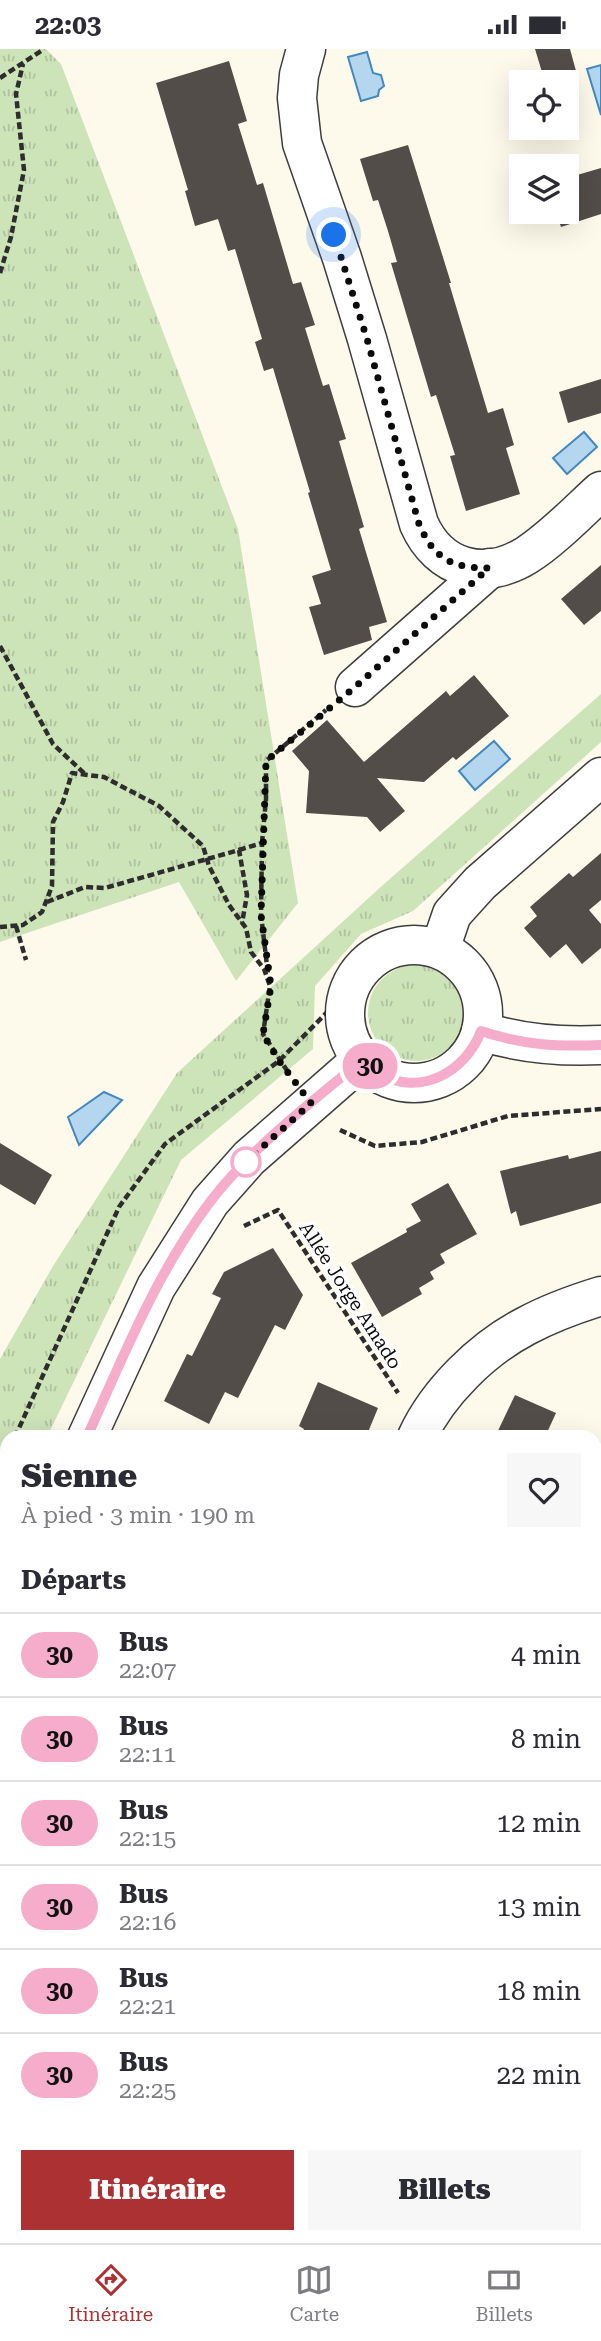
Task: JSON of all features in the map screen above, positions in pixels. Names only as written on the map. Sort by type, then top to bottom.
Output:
[{"type":"street","points":[[306,49],[299,75],[297,98],[302,143],[364,328],[426,541],[447,561],[461,567],[489,568],[514,562],[528,554],[601,491]]},
{"type":"street","points":[[355,687],[489,568]]},
{"type":"street","points":[[440,949],[452,914],[480,883],[601,777]]},
{"type":"street","points":[[416,945],[440,949],[453,956],[470,974],[481,995],[483,1019],[477,1043],[463,1062],[444,1076],[428,1082],[403,1082],[380,1075],[362,1060],[349,1038],[344,1015],[348,991],[360,970],[378,954],[392,948],[416,945]]},
{"type":"street","points":[[481,1031],[511,1041],[557,1047],[601,1045]]},
{"type":"street","points":[[90,1430],[156,1287],[210,1202],[249,1158],[362,1060]]},
{"type":"street","points":[[421,1430],[459,1378],[491,1349],[524,1327],[563,1308],[601,1296]]},
{"type":"path","points":[[0,78],[44,49]]},
{"type":"path","points":[[0,273],[24,170],[16,94],[23,65]]},
{"type":"path","points":[[0,646],[53,744],[87,775]]},
{"type":"path","points":[[269,982],[261,915],[266,761],[355,687]]},
{"type":"path","points":[[0,926],[23,925],[43,912],[52,887],[53,822],[63,803],[72,773],[104,777],[159,806],[203,846],[229,905],[246,928],[251,952],[264,969],[271,986],[263,1034],[279,1061],[311,1103],[339,1129],[375,1146],[422,1142],[508,1116],[601,1109]]},
{"type":"path","points":[[46,903],[85,887],[105,888],[262,843]]},
{"type":"path","points":[[239,850],[247,895],[242,923]]},
{"type":"path","points":[[16,926],[26,960]]},
{"type":"path","points":[[18,1430],[78,1303],[119,1207],[165,1144],[279,1061],[348,991]]},
{"type":"path","name":"Allée Jorge Amado","points":[[210,1202],[242,1227],[278,1210],[417,1430]]},
{"type":"green space","points":[[0,49],[46,49],[61,64],[238,529],[298,903],[236,981],[179,882],[0,942]]},
{"type":"green space","points":[[601,694],[601,742],[413,911],[361,934],[315,986],[313,1049],[181,1160],[50,1430],[0,1430],[0,1359],[53,1266],[177,1073],[384,884]]},
{"type":"green space","points":[[416,965],[434,968],[450,979],[461,995],[464,1013],[461,1031],[450,1047],[434,1058],[416,1061],[398,1058],[382,1047],[371,1031],[368,1013],[371,995],[382,979],[398,968]]},
{"type":"water","points":[[367,52],[373,73],[381,75],[384,86],[379,90],[378,96],[361,101],[348,57]]},
{"type":"water","points":[[601,65],[601,115],[587,69]]},
{"type":"water","points":[[584,432],[597,447],[567,474],[553,458]]},
{"type":"water","points":[[494,741],[510,759],[475,790],[459,771]]},
{"type":"water","points":[[104,1092],[122,1100],[79,1145],[68,1117]]},
{"type":"building","points":[[535,49],[570,49],[576,70],[541,70]]},
{"type":"building","points":[[229,61],[247,121],[238,124],[257,185],[263,183],[293,284],[301,282],[315,325],[305,328],[323,386],[329,384],[346,439],[339,441],[364,527],[359,529],[387,622],[369,627],[372,640],[324,655],[309,607],[321,604],[312,576],[331,570],[308,493],[310,492],[273,368],[264,371],[255,342],[262,339],[235,249],[228,251],[218,219],[195,226],[185,191],[188,190],[156,83]]},
{"type":"building","points":[[408,145],[488,413],[503,408],[514,445],[506,448],[520,494],[466,511],[450,456],[455,455],[436,395],[431,397],[391,263],[397,262],[388,231],[378,200],[373,201],[360,159]]},
{"type":"building","points":[[601,168],[601,214],[579,221],[579,174]]},
{"type":"building","points":[[601,379],[601,413],[568,423],[559,392]]},
{"type":"building","points":[[601,565],[601,611],[584,625],[561,599]]},
{"type":"building","points":[[474,675],[509,716],[456,760],[453,757],[424,782],[377,778],[405,811],[380,832],[367,817],[306,813],[309,771],[292,751],[327,720],[364,762],[446,691],[450,696]]},
{"type":"building","points":[[601,853],[601,900],[589,910],[601,924],[601,948],[582,964],[566,944],[550,958],[524,928],[537,916],[530,907],[569,873],[573,877]]},
{"type":"building","points":[[0,1143],[52,1175],[35,1205],[0,1184]]},
{"type":"building","points":[[601,1151],[601,1203],[520,1226],[516,1211],[511,1214],[500,1171],[568,1155],[569,1159]]},
{"type":"building","points":[[448,1183],[477,1234],[440,1254],[445,1263],[430,1272],[434,1279],[419,1288],[422,1294],[382,1317],[351,1263],[407,1232],[406,1229],[421,1221],[411,1204]]},
{"type":"building","points":[[273,1248],[303,1295],[285,1330],[275,1325],[238,1398],[225,1392],[209,1424],[164,1401],[187,1354],[192,1356],[221,1298],[212,1294],[224,1272]]},
{"type":"building","points":[[318,1382],[378,1408],[369,1430],[304,1430],[299,1426]]},
{"type":"building","points":[[515,1395],[556,1413],[548,1430],[498,1430]]},
{"type":"bus line","name":"30","points":[[90,1430],[156,1287],[210,1202],[249,1158],[362,1060],[380,1075],[403,1082],[428,1082],[444,1076],[463,1062],[477,1043],[481,1031],[511,1041],[557,1047],[601,1045]]},
{"type":"route","points":[[246,1162],[311,1103],[279,1061],[263,1034],[271,986],[261,915],[266,761],[355,687],[489,568],[461,567],[447,561],[426,541],[334,235]]}]
